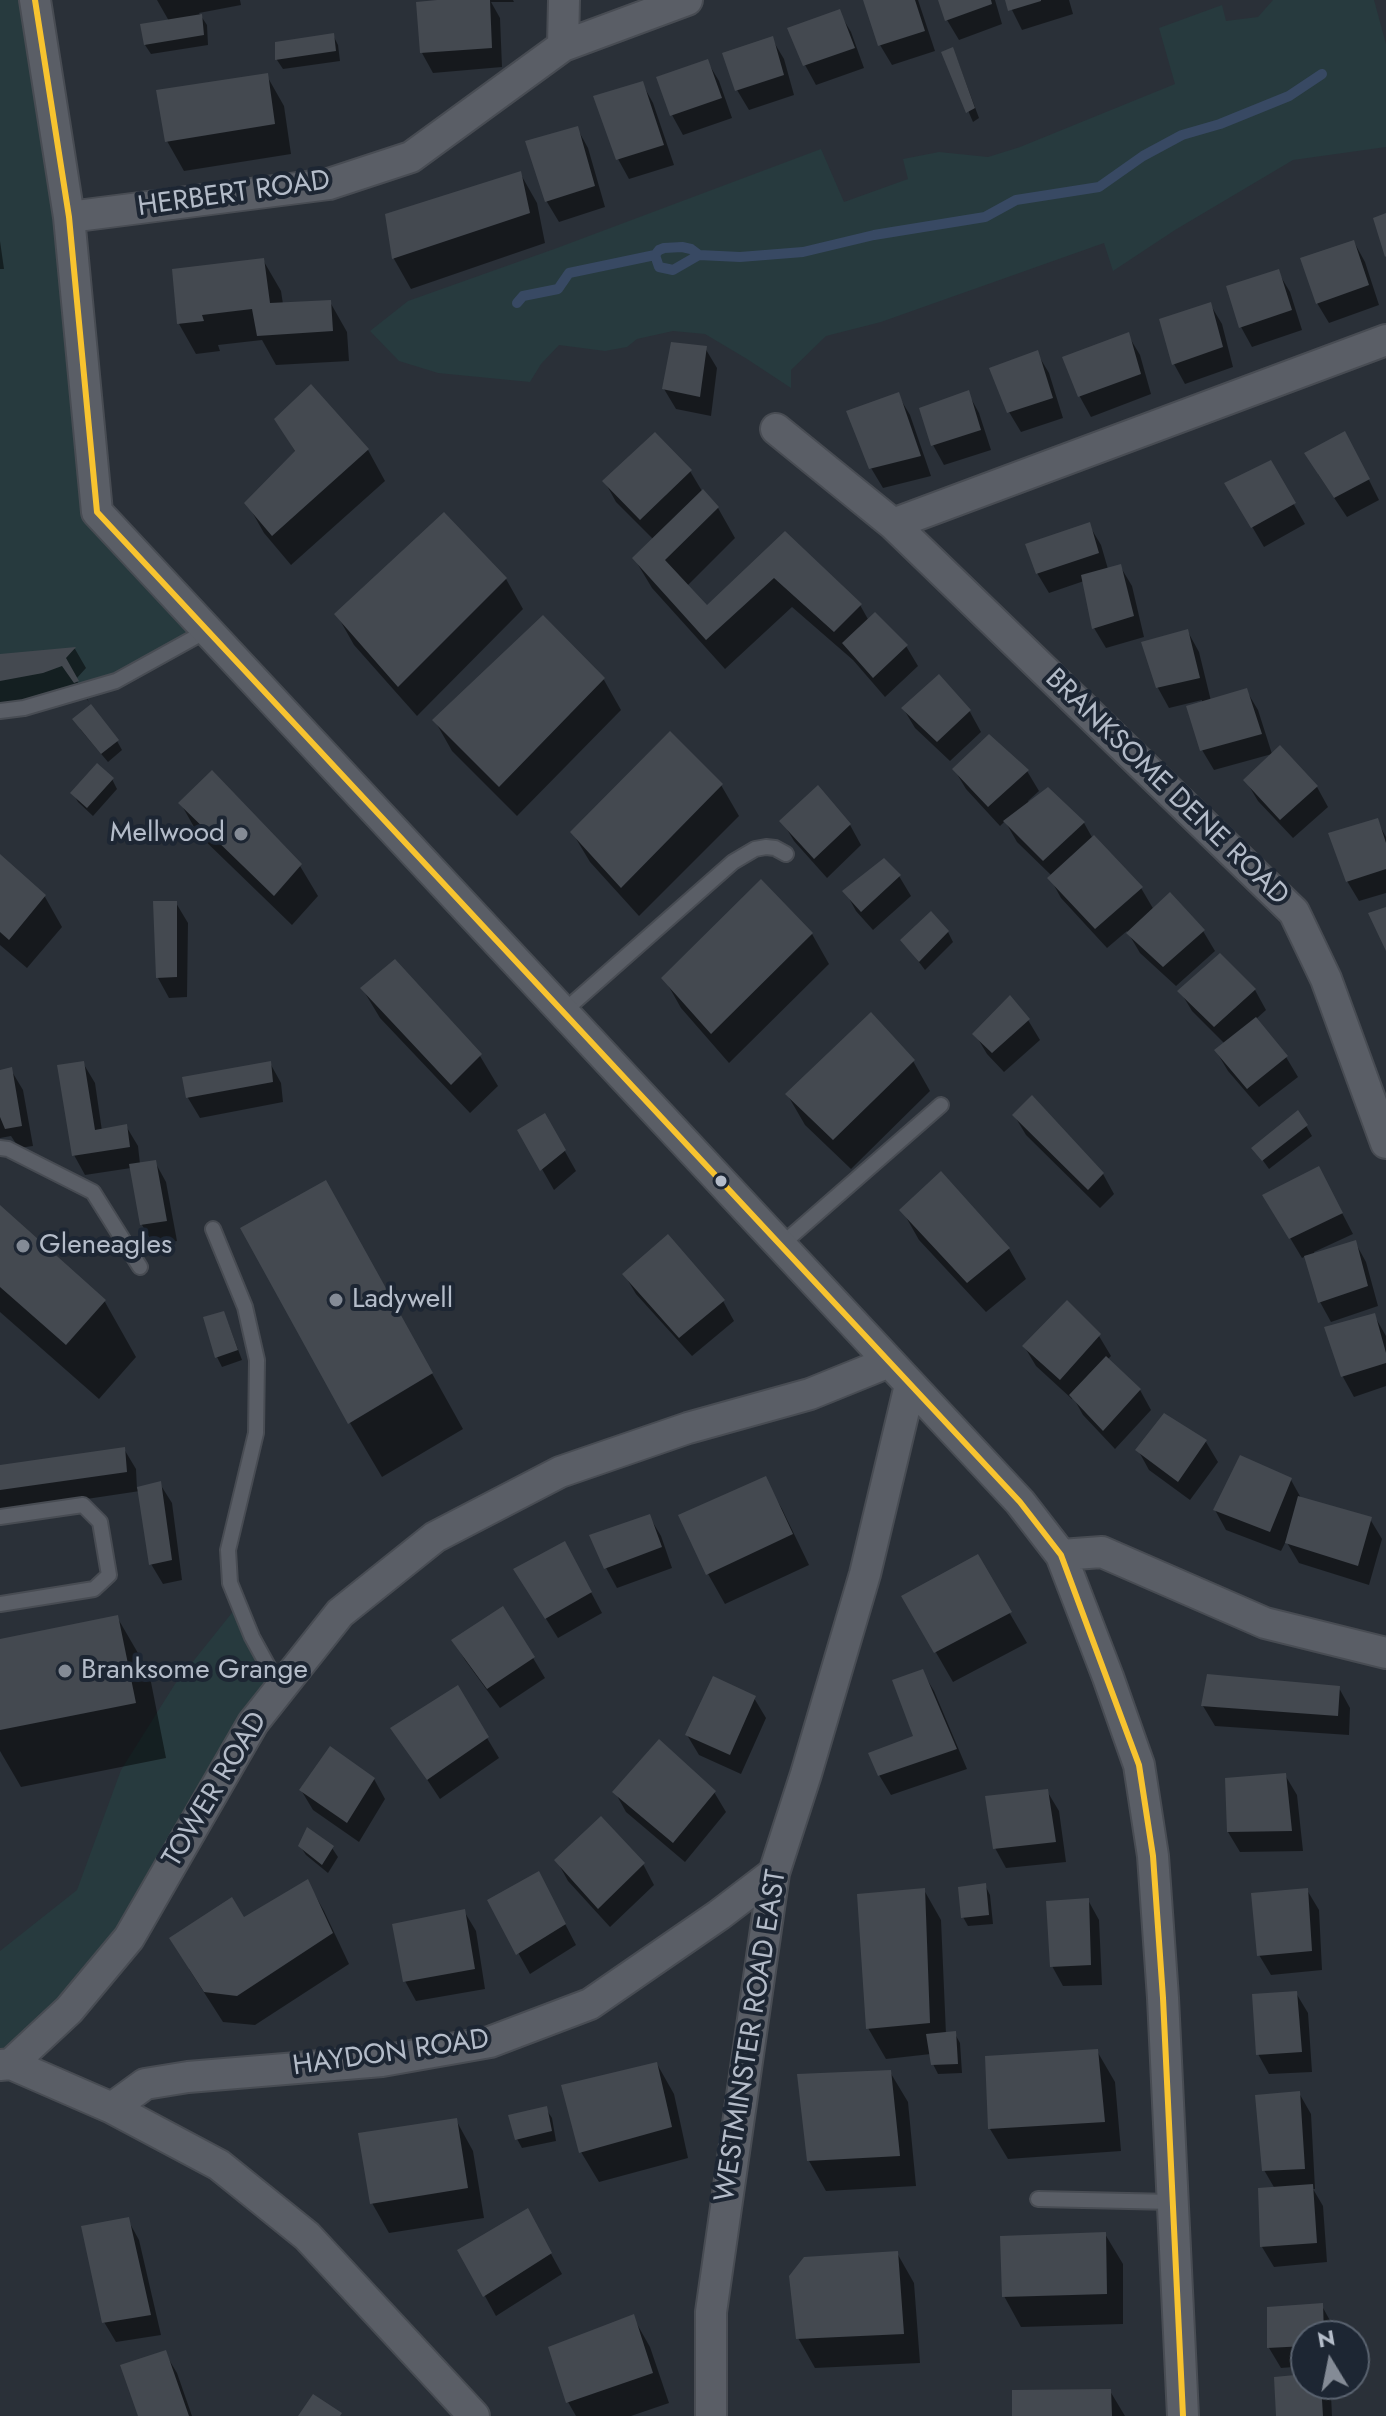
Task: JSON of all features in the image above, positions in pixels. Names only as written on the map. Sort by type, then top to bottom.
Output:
[{"type":"street","points":[[35,0],[69,217],[97,512],[1020,1502],[1061,1555],[1139,1765],[1153,1856],[1183,2416]]},
{"type":"street","points":[[563,46],[564,0]]},
{"type":"street","name":"HERBERT ROAD","points":[[69,217],[329,184],[411,157],[563,46],[687,0]]},
{"type":"street","points":[[893,524],[1386,340]]},
{"type":"street","name":"BRANKSOME DENE ROAD","points":[[776,429],[893,524],[1294,912],[1326,979],[1386,1143]]},
{"type":"street","name":"TOWER ROAD","points":[[5,2064],[69,2010],[129,1938],[253,1723],[340,1613],[435,1537],[560,1472],[688,1428],[810,1394],[889,1362]]},
{"type":"street","name":"WESTMINSTER ROAD EAST","points":[[711,2416],[711,2312],[774,1873],[865,1574],[910,1385]]},
{"type":"street","points":[[1061,1555],[1102,1552],[1265,1623],[1386,1653]]},
{"type":"street","name":"HAYDON ROAD","points":[[112,2108],[145,2084],[382,2061],[490,2042],[590,2004],[774,1873]]},
{"type":"street","points":[[5,2064],[112,2108],[219,2165],[307,2236],[474,2416]]},
{"type":"lane","points":[[0,711],[24,708],[116,681],[208,630]]},
{"type":"lane","points":[[563,1012],[733,862],[755,849],[775,848],[786,854]]},
{"type":"lane","points":[[781,1245],[941,1105]]},
{"type":"lane","points":[[0,1148],[8,1149],[93,1192],[140,1267]]},
{"type":"lane","points":[[213,1229],[245,1307],[257,1360],[256,1433],[228,1550],[230,1583],[252,1637],[280,1689]]},
{"type":"lane","points":[[0,1517],[83,1505],[100,1522],[109,1575],[94,1589],[0,1604]]},
{"type":"lane","points":[[1038,2199],[1173,2202]]},
{"type":"green space","points":[[0,0],[35,0],[97,512],[208,630],[116,681],[0,711]]},
{"type":"green space","points":[[1273,0],[1374,0],[1386,44],[1386,147],[1293,160],[1113,271],[1104,243],[881,322],[826,336],[791,370],[791,388],[705,334],[673,331],[637,339],[627,347],[605,351],[559,345],[541,364],[530,382],[438,373],[399,361],[370,331],[408,301],[821,149],[844,202],[908,179],[903,159],[939,152],[988,157],[1020,147],[1175,84],[1159,28],[1222,5],[1226,21],[1258,17]]},
{"type":"green space","points":[[239,1604],[280,1689],[129,1938],[0,2065],[0,1951],[77,1890],[121,1770],[175,1684]]},
{"type":"building","points":[[490,0],[492,48],[420,53],[416,2]]},
{"type":"building","points":[[863,0],[915,0],[925,31],[878,46]]},
{"type":"building","points":[[938,0],[991,0],[992,4],[945,21]]},
{"type":"building","points":[[1005,0],[1041,0],[1041,1],[1008,11]]},
{"type":"building","points":[[840,9],[855,48],[803,66],[787,28]]},
{"type":"building","points":[[202,14],[204,35],[144,45],[140,24]]},
{"type":"building","points":[[334,33],[336,51],[275,60],[275,42]]},
{"type":"building","points":[[773,36],[784,75],[735,91],[722,53]]},
{"type":"building","points":[[953,47],[975,108],[966,113],[941,52]]},
{"type":"building","points":[[708,59],[722,98],[670,116],[656,77]]},
{"type":"building","points":[[268,73],[275,124],[165,142],[156,90]]},
{"type":"building","points":[[643,81],[664,145],[616,160],[593,96]]},
{"type":"building","points":[[578,126],[595,186],[545,202],[525,141]]},
{"type":"building","points":[[521,171],[530,213],[392,259],[385,214]]},
{"type":"building","points":[[1386,213],[1386,256],[1385,257],[1373,218]]},
{"type":"building","points":[[1354,240],[1369,285],[1316,304],[1300,258]]},
{"type":"building","points":[[264,258],[270,303],[331,300],[333,331],[257,336],[252,309],[202,315],[204,321],[177,324],[172,269]]},
{"type":"building","points":[[1279,269],[1292,310],[1239,328],[1226,286]]},
{"type":"building","points":[[1211,302],[1223,347],[1172,365],[1159,319]]},
{"type":"building","points":[[1129,332],[1141,374],[1078,397],[1062,357]]},
{"type":"building","points":[[671,342],[707,346],[700,397],[662,389]]},
{"type":"building","points":[[1038,350],[1053,398],[1007,413],[989,368]]},
{"type":"building","points":[[311,384],[369,449],[272,536],[244,503],[295,451],[274,419]]},
{"type":"building","points":[[969,390],[981,430],[931,446],[919,408]]},
{"type":"building","points":[[899,392],[921,456],[869,469],[846,411]]},
{"type":"building","points":[[1345,431],[1370,479],[1334,498],[1304,453]]},
{"type":"building","points":[[655,432],[692,470],[640,520],[602,481]]},
{"type":"building","points":[[1271,460],[1296,503],[1251,528],[1224,483]]},
{"type":"building","points":[[703,489],[719,507],[665,560],[707,605],[785,531],[862,604],[834,632],[774,578],[706,640],[632,558]]},
{"type":"building","points":[[444,512],[507,578],[398,687],[334,614]]},
{"type":"building","points":[[1090,522],[1099,553],[1036,574],[1025,544]]},
{"type":"building","points":[[1121,564],[1134,616],[1092,629],[1081,575]]},
{"type":"building","points":[[875,612],[908,645],[873,678],[842,643]]},
{"type":"building","points":[[543,615],[605,678],[499,787],[432,720]]},
{"type":"building","points":[[1188,629],[1200,678],[1156,688],[1141,642]]},
{"type":"building","points":[[76,647],[66,658],[79,681],[74,683],[62,666],[0,681],[0,654]]},
{"type":"building","points":[[939,674],[971,710],[937,742],[901,708]]},
{"type":"building","points":[[1247,688],[1262,734],[1200,751],[1186,706]]},
{"type":"building","points":[[91,704],[119,740],[101,754],[72,719]]},
{"type":"building","points":[[670,731],[723,784],[621,888],[570,832]]},
{"type":"building","points":[[989,734],[1029,770],[988,807],[952,769]]},
{"type":"building","points":[[1280,745],[1318,786],[1280,820],[1243,780]]},
{"type":"building","points":[[97,763],[114,778],[87,808],[70,793]]},
{"type":"building","name":"Mellwood","points":[[212,770],[302,864],[274,896],[178,803]]},
{"type":"building","points":[[818,785],[851,824],[814,859],[779,821]]},
{"type":"building","points":[[1048,787],[1085,822],[1043,861],[1003,821]]},
{"type":"building","points":[[1378,818],[1386,843],[1386,869],[1346,882],[1328,833]]},
{"type":"building","points":[[1094,835],[1143,887],[1095,929],[1047,878]]},
{"type":"building","points":[[0,854],[46,895],[9,940],[0,932]]},
{"type":"building","points":[[884,858],[901,875],[861,912],[842,891]]},
{"type":"building","points":[[761,879],[813,933],[711,1034],[661,978]]},
{"type":"building","points":[[1170,892],[1205,930],[1163,967],[1126,933]]},
{"type":"building","points":[[153,901],[177,901],[177,977],[156,978]]},
{"type":"building","points":[[1386,907],[1386,951],[1368,913]]},
{"type":"building","points":[[931,911],[949,931],[919,962],[900,940]]},
{"type":"building","points":[[1220,953],[1256,989],[1214,1027],[1177,991]]},
{"type":"building","points":[[395,959],[482,1054],[451,1085],[360,988]]},
{"type":"building","points":[[1010,995],[1030,1019],[992,1053],[972,1034]]},
{"type":"building","points":[[871,1012],[915,1060],[833,1140],[785,1094]]},
{"type":"building","points":[[1256,1017],[1288,1056],[1247,1089],[1214,1050]]},
{"type":"building","points":[[84,1061],[95,1130],[127,1124],[130,1147],[72,1156],[57,1065]]},
{"type":"building","points":[[271,1061],[273,1082],[186,1098],[182,1077]]},
{"type":"building","points":[[12,1067],[22,1126],[5,1129],[0,1117],[0,1070]]},
{"type":"building","points":[[1032,1095],[1104,1173],[1088,1190],[1012,1115]]},
{"type":"building","points":[[1298,1110],[1308,1125],[1262,1161],[1251,1148]]},
{"type":"building","points":[[545,1113],[566,1150],[540,1171],[517,1130]]},
{"type":"building","points":[[156,1160],[167,1221],[140,1225],[129,1164]]},
{"type":"building","points":[[1319,1166],[1343,1213],[1289,1239],[1262,1195]]},
{"type":"building","points":[[941,1171],[1010,1248],[967,1283],[899,1210]]},
{"type":"building","name":"Ladywell","points":[[326,1180],[433,1373],[348,1424],[240,1228]]},
{"type":"building","name":"Gleneagles","points":[[0,1205],[106,1300],[66,1345],[0,1287]]},
{"type":"building","points":[[668,1234],[725,1300],[679,1338],[622,1274]]},
{"type":"building","points":[[1356,1240],[1368,1286],[1318,1303],[1304,1256]]},
{"type":"building","points":[[1067,1300],[1101,1334],[1060,1380],[1022,1346]]},
{"type":"building","points":[[224,1311],[238,1350],[215,1358],[203,1317]]},
{"type":"building","points":[[1375,1313],[1386,1363],[1341,1377],[1324,1327]]},
{"type":"building","points":[[1106,1356],[1141,1389],[1103,1431],[1069,1395]]},
{"type":"building","points":[[1164,1413],[1207,1440],[1178,1482],[1135,1450]]},
{"type":"building","points":[[125,1447],[127,1472],[0,1490],[0,1465]]},
{"type":"building","points":[[1240,1455],[1292,1478],[1270,1532],[1213,1510]]},
{"type":"building","points":[[766,1476],[793,1534],[706,1575],[678,1515]]},
{"type":"building","points":[[161,1481],[172,1560],[149,1565],[137,1487]]},
{"type":"building","points":[[1298,1496],[1372,1517],[1358,1566],[1285,1543]]},
{"type":"building","points":[[650,1514],[662,1547],[604,1569],[589,1535]]},
{"type":"building","points":[[565,1541],[592,1592],[545,1619],[513,1569]]},
{"type":"building","points":[[978,1554],[1012,1612],[934,1653],[901,1596]]},
{"type":"building","points":[[503,1606],[535,1657],[487,1689],[451,1640]]},
{"type":"building","name":"Branksome Grange","points":[[118,1615],[136,1703],[0,1730],[0,1639]]},
{"type":"building","points":[[923,1669],[957,1749],[878,1776],[868,1753],[913,1736],[892,1680]]},
{"type":"building","points":[[1207,1674],[1340,1686],[1338,1716],[1201,1706]]},
{"type":"building","points":[[713,1676],[756,1696],[730,1755],[685,1735]]},
{"type":"building","points":[[458,1685],[489,1737],[427,1780],[390,1728]]},
{"type":"building","points":[[659,1739],[716,1791],[673,1843],[612,1792]]},
{"type":"building","points":[[330,1746],[375,1778],[347,1823],[299,1790]]},
{"type":"building","points":[[1286,1773],[1292,1831],[1227,1832],[1225,1778]]},
{"type":"building","points":[[1048,1789],[1056,1842],[993,1849],[985,1796]]},
{"type":"building","points":[[601,1816],[645,1863],[598,1909],[554,1860]]},
{"type":"building","points":[[307,1827],[334,1846],[322,1865],[298,1846]]},
{"type":"building","points":[[539,1871],[566,1924],[516,1955],[487,1900]]},
{"type":"building","points":[[308,1879],[333,1933],[237,1996],[204,1992],[169,1938],[232,1897],[244,1917]]},
{"type":"building","points":[[986,1883],[989,1915],[961,1918],[958,1887]]},
{"type":"building","points":[[925,1888],[930,2023],[866,2029],[857,1894]]},
{"type":"building","points":[[1308,1888],[1312,1951],[1257,1956],[1251,1893]]},
{"type":"building","points":[[1089,1898],[1091,1965],[1050,1967],[1046,1901]]},
{"type":"building","points":[[465,1909],[475,1969],[403,1982],[392,1924]]},
{"type":"building","points":[[1297,1991],[1302,2052],[1256,2055],[1252,1994]]},
{"type":"building","points":[[956,2031],[958,2064],[931,2065],[926,2034]]},
{"type":"building","points":[[1098,2049],[1105,2122],[988,2129],[985,2056]]},
{"type":"building","points":[[657,2062],[672,2127],[579,2153],[561,2085]]},
{"type":"building","points":[[891,2070],[900,2156],[807,2161],[797,2074]]},
{"type":"building","points":[[1300,2091],[1305,2169],[1262,2171],[1255,2095]]},
{"type":"building","points":[[547,2106],[552,2131],[515,2140],[508,2115]]},
{"type":"building","points":[[457,2118],[468,2188],[370,2204],[358,2133]]},
{"type":"building","points":[[1313,2184],[1317,2243],[1260,2247],[1258,2188]]},
{"type":"building","points":[[528,2208],[552,2253],[483,2297],[457,2250]]},
{"type":"building","points":[[129,2217],[151,2315],[102,2323],[81,2226]]},
{"type":"building","points":[[1106,2232],[1107,2294],[1002,2297],[1000,2236]]},
{"type":"building","points":[[898,2251],[904,2334],[796,2339],[789,2276],[804,2257]]},
{"type":"building","points":[[1323,2303],[1324,2320],[1290,2320],[1290,2347],[1267,2348],[1267,2307]]},
{"type":"building","points":[[634,2314],[653,2373],[566,2403],[548,2347]]},
{"type":"building","points":[[166,2350],[189,2416],[138,2416],[120,2365]]},
{"type":"building","points":[[1290,2376],[1290,2400],[1322,2400],[1323,2416],[1276,2416],[1274,2377]]},
{"type":"building","points":[[1111,2389],[1112,2416],[1012,2416],[1012,2390]]},
{"type":"building","points":[[313,2394],[342,2413],[340,2416],[298,2416]]},
{"type":"waterway","points":[[517,303],[523,296],[558,289],[569,273],[655,255],[664,248],[682,247],[699,255],[740,257],[803,252],[874,235],[985,217],[1016,200],[1099,187],[1143,156],[1182,135],[1220,124],[1289,96],[1322,74]]},
{"type":"waterway","points":[[655,255],[659,267],[673,270],[699,255]]},
{"type":"transit line","points":[[35,0],[69,217],[97,512],[1020,1502],[1061,1555],[1139,1765],[1153,1856],[1183,2416]]},
{"type":"place","name":"Mellwood","points":[[241,834]]},
{"type":"place","name":"Gleneagles","points":[[23,1246]]},
{"type":"place","name":"Ladywell","points":[[336,1300]]},
{"type":"place","name":"Branksome Grange","points":[[65,1671]]}]
